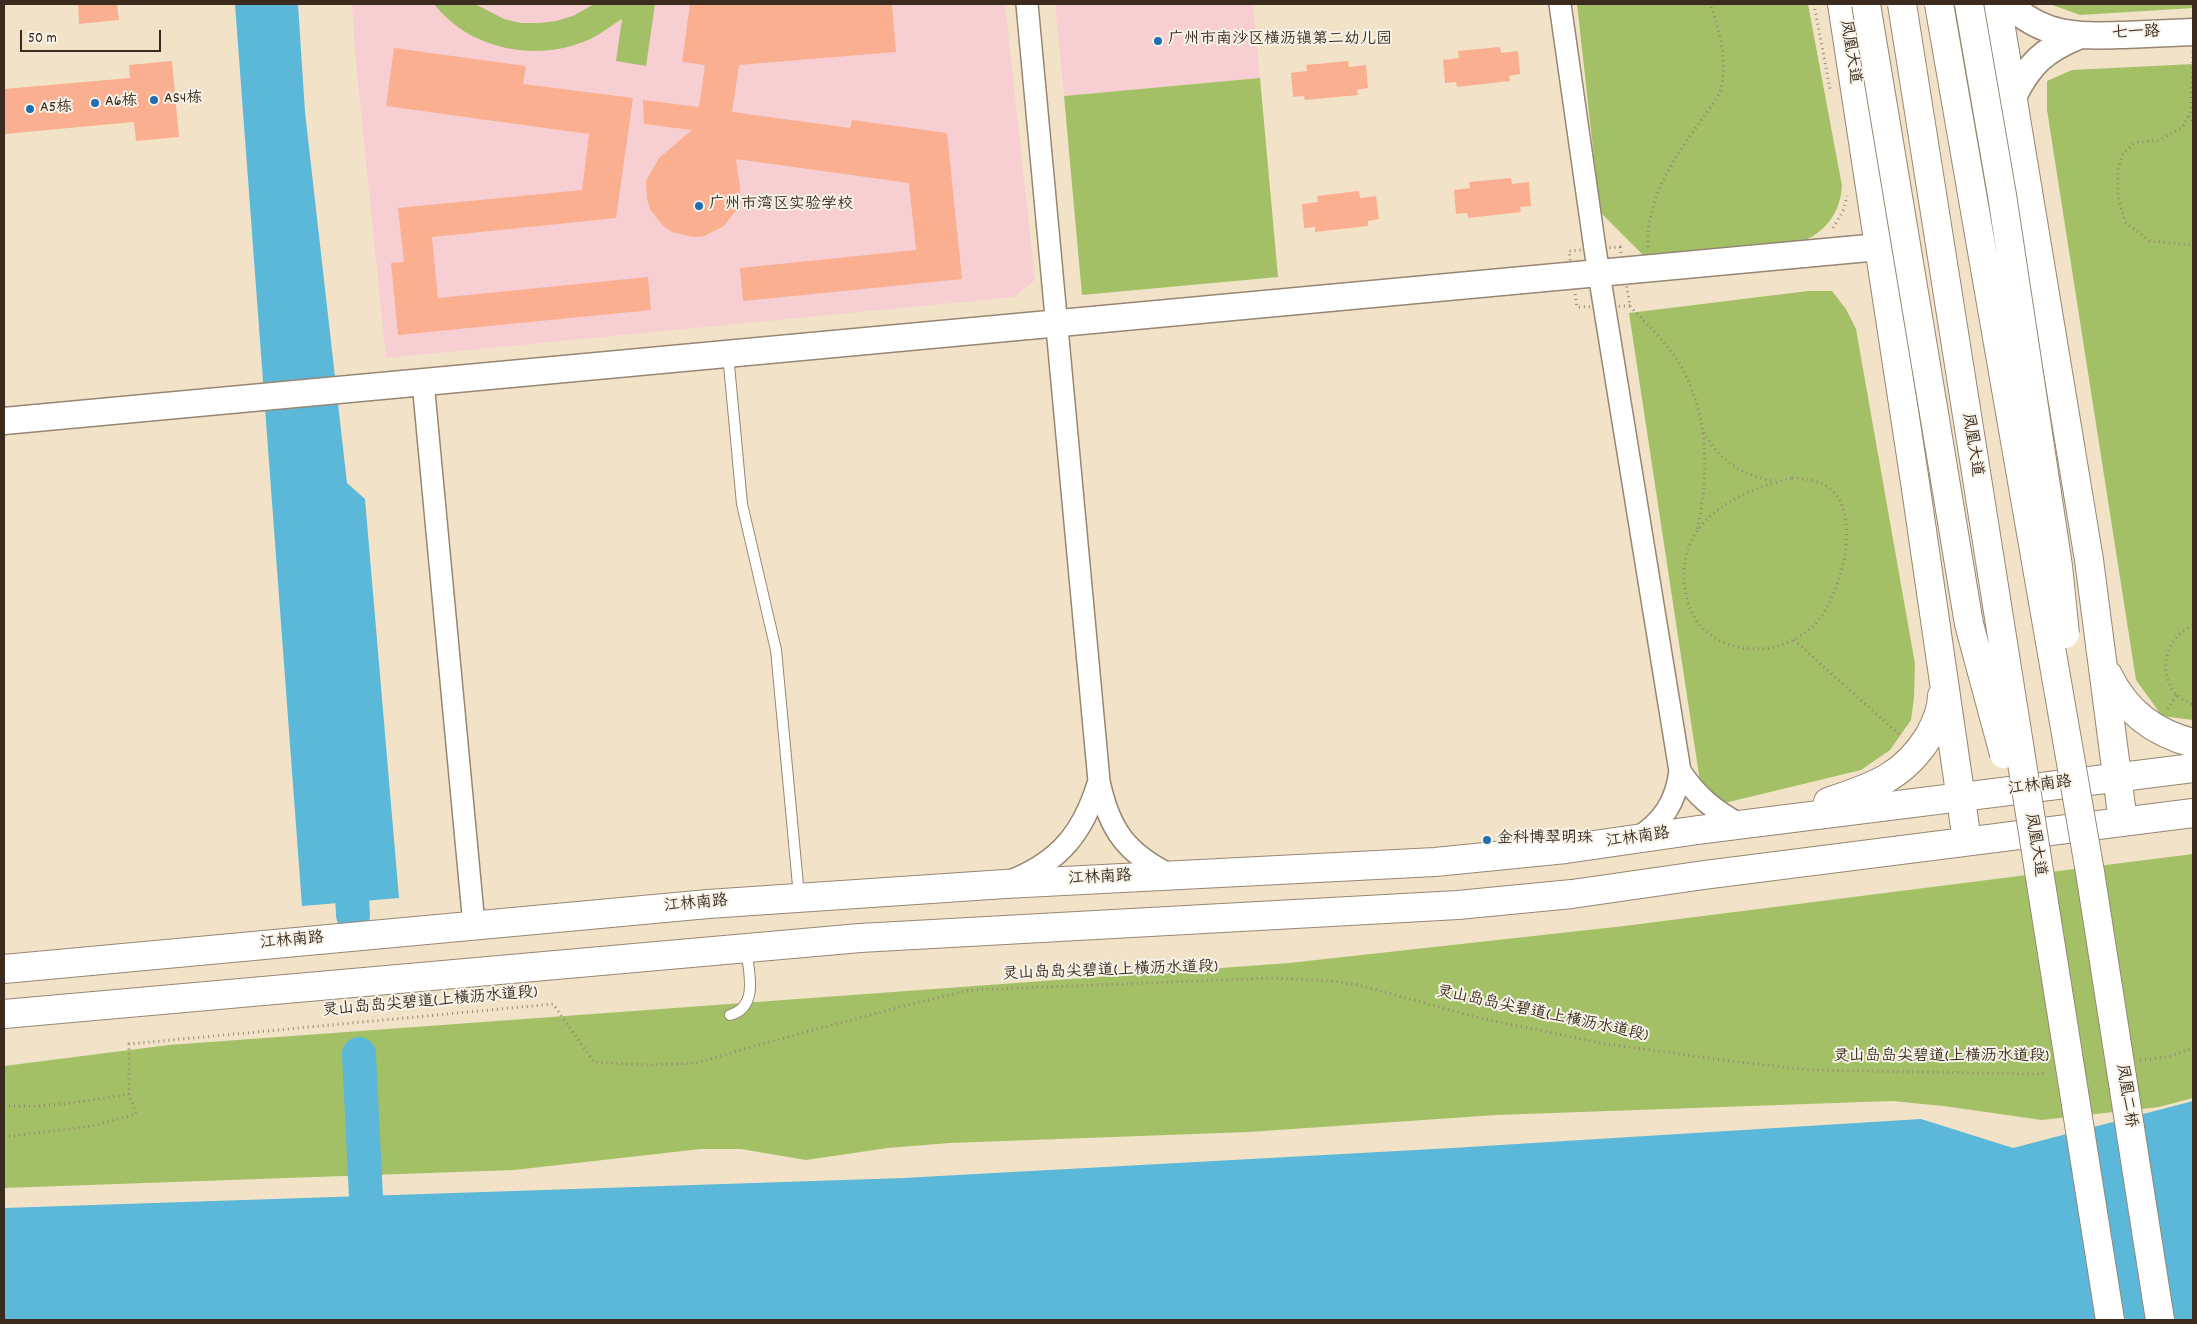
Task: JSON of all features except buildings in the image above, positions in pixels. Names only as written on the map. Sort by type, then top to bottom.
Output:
[{"type":"main road","name":"凤凰大道","points":[[1842,4],[1967,841]]},
{"type":"main road","points":[[1866,4],[1969,624],[2040,886],[2110,1320]]},
{"type":"main road","name":"凤凰大道","points":[[1902,4],[2040,886]]},
{"type":"main road","points":[[1939,4],[2090,872]]},
{"type":"main road","points":[[1969,4],[2002,195],[2058,566],[2090,872]]},
{"type":"main road","points":[[1997,4],[2089,560],[2123,822]]},
{"type":"main road","points":[[2104,667],[2116,692],[2133,713],[2155,729],[2175,738],[2193,743]]},
{"type":"main road","points":[[1777,820],[1869,788],[1896,774],[1919,752],[1934,728],[1942,701],[1943,672]]},
{"type":"main road","name":"江林南路","points":[[4,969],[799,897],[1005,884],[1435,862],[1566,849],[1777,820],[2193,768]]},
{"type":"main road","points":[[4,1014],[860,938],[1008,928],[1438,907],[1572,894],[2193,813]]},
{"type":"main road","name":"凤凰二桥","points":[[2090,872],[2160,1320]]},
{"type":"street","points":[[1027,4],[1099,781],[1104,806],[1111,821],[1129,848],[1149,864],[1171,875]]},
{"type":"street","points":[[1560,4],[1598,272],[1680,770],[1678,788],[1672,803],[1662,818],[1650,830],[1636,839]]},
{"type":"street","points":[[2009,4],[2030,20],[2045,28],[2078,36]]},
{"type":"street","points":[[2013,97],[2023,76],[2038,59],[2056,45],[2078,36]]},
{"type":"street","name":"七一路","points":[[2078,36],[2187,36]]},
{"type":"street","points":[[4,421],[1879,246]]},
{"type":"street","points":[[423,382],[474,925]]},
{"type":"street","points":[[1680,770],[1691,788],[1706,803],[1741,825]]},
{"type":"street","points":[[1005,884],[1032,872],[1056,856],[1076,834],[1090,809],[1099,781]]},
{"type":"lane","points":[[728,354],[742,504],[776,650],[799,897]]},
{"type":"lane","points":[[730,1015],[739,1012],[747,1004],[750,996],[746,948]]},
{"type":"path","points":[[1648,253],[1647,239],[1655,199],[1664,177],[1720,92],[1723,53],[1710,4]]},
{"type":"path","points":[[1814,4],[1830,90]]},
{"type":"path","points":[[2187,36],[2191,111],[2183,127],[2160,140],[2135,143],[2122,153],[2118,170],[2118,197],[2125,222],[2150,241],[2193,245]]},
{"type":"path","points":[[2188,116],[2193,122]]},
{"type":"path","points":[[1828,233],[1839,220],[1847,192]]},
{"type":"path","points":[[1615,243],[1625,250]]},
{"type":"path","points":[[1630,306],[1676,358],[1696,404],[1702,429],[1705,454],[1705,480],[1696,530],[1684,563],[1684,584],[1688,606],[1695,621],[1714,638],[1733,646],[1754,649],[1774,648],[1794,640],[1812,628],[1826,611],[1842,569],[1846,546],[1846,522],[1841,503],[1829,488],[1811,479],[1792,478],[1778,481],[1740,495],[1716,511],[1696,530]]},
{"type":"path","points":[[1702,429],[1711,446],[1724,460],[1740,471],[1758,478],[1778,481]]},
{"type":"path","points":[[2193,626],[2179,634],[2170,644],[2166,657],[2165,671],[2169,683],[2177,694],[2193,704]]},
{"type":"path","points":[[1794,640],[1919,752]]},
{"type":"path","name":"灵山岛岛尖碧道(上横沥水道段)","points":[[4,1138],[92,1126],[136,1114],[129,1094],[129,1044],[553,1004],[594,1062],[645,1065],[697,1063],[758,1044],[970,990],[1272,978],[1333,981],[1359,985],[1479,1018],[1606,1044],[1738,1062],[1811,1070],[2035,1074],[2054,1072]]},
{"type":"path","points":[[2139,1060],[2168,1057],[2193,1048]]},
{"type":"path","points":[[4,1106],[31,1107],[90,1101],[129,1094]]},
{"type":"shaded area","name":"广州市湾区实验学校","points":[[352,4],[1005,4],[1035,280],[1015,297],[386,358],[355,54]]},
{"type":"shaded area","name":"广州市南沙区横沥镇第二幼儿园","points":[[1055,4],[1253,4],[1260,78],[1064,96]]},
{"type":"green space","points":[[434,4],[475,4],[504,19],[521,23],[539,23],[573,16],[594,4],[655,4],[646,66],[616,61],[622,19],[598,35],[583,42],[543,51],[522,50],[502,47],[483,41],[464,31],[448,19]]},
{"type":"green space","points":[[1577,4],[1808,4],[1842,186],[1841,196],[1835,213],[1824,227],[1818,233],[1801,242],[1643,255],[1600,212]]},
{"type":"green space","points":[[2050,4],[2193,4],[2193,8],[2080,15]]},
{"type":"green space","points":[[2193,64],[2193,720],[2162,716],[2136,680],[2047,110],[2047,81],[2072,70]]},
{"type":"green space","points":[[1260,78],[1278,277],[1082,295],[1064,96]]},
{"type":"green space","points":[[1808,291],[1832,291],[1846,309],[1856,329],[1915,664],[1911,720],[1890,750],[1861,770],[1704,808],[1629,313]]},
{"type":"green space","points":[[2193,854],[2193,1098],[2159,1107],[2042,1120],[1892,1101],[1496,1115],[1249,1132],[950,1143],[888,1148],[806,1160],[741,1149],[701,1149],[514,1170],[4,1188],[4,1066],[169,1045],[1289,963],[1624,926]]},
{"type":"water","points":[[235,4],[298,4],[305,112],[347,483],[365,499],[399,898],[302,906]]},
{"type":"water","points":[[2193,1101],[2193,1320],[4,1320],[4,1208],[903,1178],[1452,1148],[1921,1119],[2013,1148]]},
{"type":"waterway","points":[[350,857],[353,915]]},
{"type":"waterway","points":[[359,1054],[372,1320]]},
{"type":"place","name":"广州市南沙区横沥镇第二幼儿园","points":[[1158,41]]},
{"type":"place","name":"AS4栋","points":[[154,100]]},
{"type":"place","name":"A6栋","points":[[95,103]]},
{"type":"place","name":"A5栋","points":[[30,109]]},
{"type":"place","name":"广州市湾区实验学校","points":[[699,206]]},
{"type":"place","name":"金科博翠明珠","points":[[1487,840]]}]
